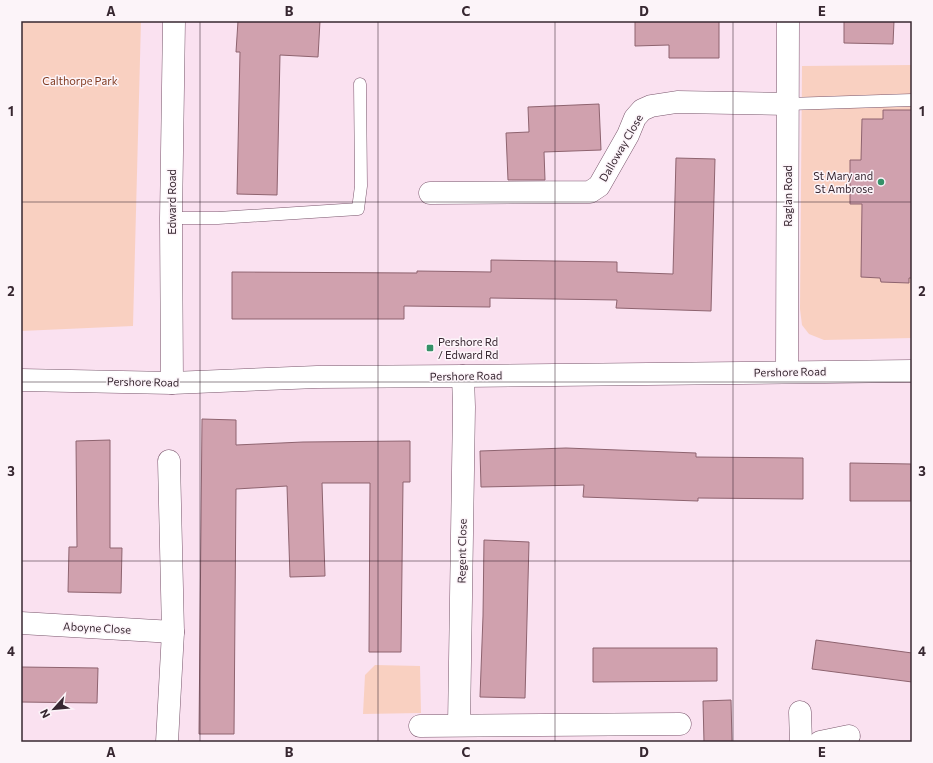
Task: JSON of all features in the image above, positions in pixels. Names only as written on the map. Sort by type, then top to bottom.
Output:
[{"type":"street","name":"Edward Road","points":[[172,383],[171,218],[174,21]]},
{"type":"street","name":"Raglan Road","points":[[787,371],[788,21]]},
{"type":"street","name":"Dalloway Close","points":[[430,193],[590,192],[599,186],[628,135],[635,118],[642,110],[651,106],[677,102],[788,104]]},
{"type":"street","name":"Pershore Road","points":[[21,380],[172,383],[317,377],[912,370]]},
{"type":"street","name":"Regent Close","points":[[459,725],[464,407],[463,376]]},
{"type":"street","points":[[168,742],[173,632],[169,461]]},
{"type":"street","name":"Aboyne Close","points":[[21,623],[173,632]]},
{"type":"street","points":[[800,712],[801,742]]},
{"type":"street","points":[[420,726],[680,724]]},
{"type":"street","points":[[820,742],[849,736]]},
{"type":"lane","points":[[171,218],[218,218],[358,209],[361,186],[360,84]]},
{"type":"lane","points":[[788,104],[912,100]]},
{"type":"green space","name":"Calthorpe Park","points":[[21,21],[141,21],[133,326],[21,331]]},
{"type":"green space","points":[[912,65],[912,338],[824,340],[809,334],[802,325],[800,309],[802,66]]},
{"type":"green space","points":[[375,665],[420,666],[421,713],[363,714],[365,675]]},
{"type":"building","points":[[238,21],[320,21],[318,57],[280,55],[277,195],[237,194],[240,52],[236,52]]},
{"type":"building","points":[[635,21],[719,21],[719,58],[669,58],[669,45],[635,46]]},
{"type":"building","points":[[844,21],[894,21],[893,44],[844,43]]},
{"type":"building","points":[[599,104],[601,150],[544,152],[545,180],[508,180],[506,133],[529,132],[528,107]]},
{"type":"building","name":"St Mary and St Ambrose","points":[[883,110],[912,110],[912,278],[909,278],[909,283],[881,282],[880,278],[861,277],[862,204],[850,204],[850,160],[861,160],[862,119],[883,119]]},
{"type":"building","points":[[676,158],[715,159],[711,311],[616,308],[617,300],[490,298],[490,307],[404,306],[404,319],[232,319],[232,272],[491,272],[491,260],[617,262],[617,272],[673,274]]},
{"type":"building","points":[[202,419],[236,420],[236,445],[303,442],[410,441],[410,482],[403,482],[401,652],[369,652],[370,483],[322,483],[325,576],[290,577],[287,486],[236,489],[234,734],[199,734]]},
{"type":"building","points":[[110,440],[110,548],[122,548],[121,593],[68,592],[69,547],[77,547],[76,441]]},
{"type":"building","points":[[566,448],[696,453],[696,457],[803,458],[803,499],[698,498],[698,501],[583,497],[584,485],[481,487],[480,451]]},
{"type":"building","points":[[850,463],[911,464],[911,501],[850,501]]},
{"type":"building","points":[[484,540],[529,542],[525,698],[480,697]]},
{"type":"building","points":[[816,640],[912,653],[912,682],[812,669]]},
{"type":"building","points":[[593,648],[717,648],[717,681],[593,682]]},
{"type":"building","points":[[21,667],[98,668],[97,703],[21,702]]},
{"type":"building","points":[[731,700],[732,742],[704,742],[703,701]]},
{"type":"place","name":"St Mary and St Ambrose","points":[[881,182]]},
{"type":"place","name":"Pershore Rd / Edward Rd","points":[[430,348]]}]
